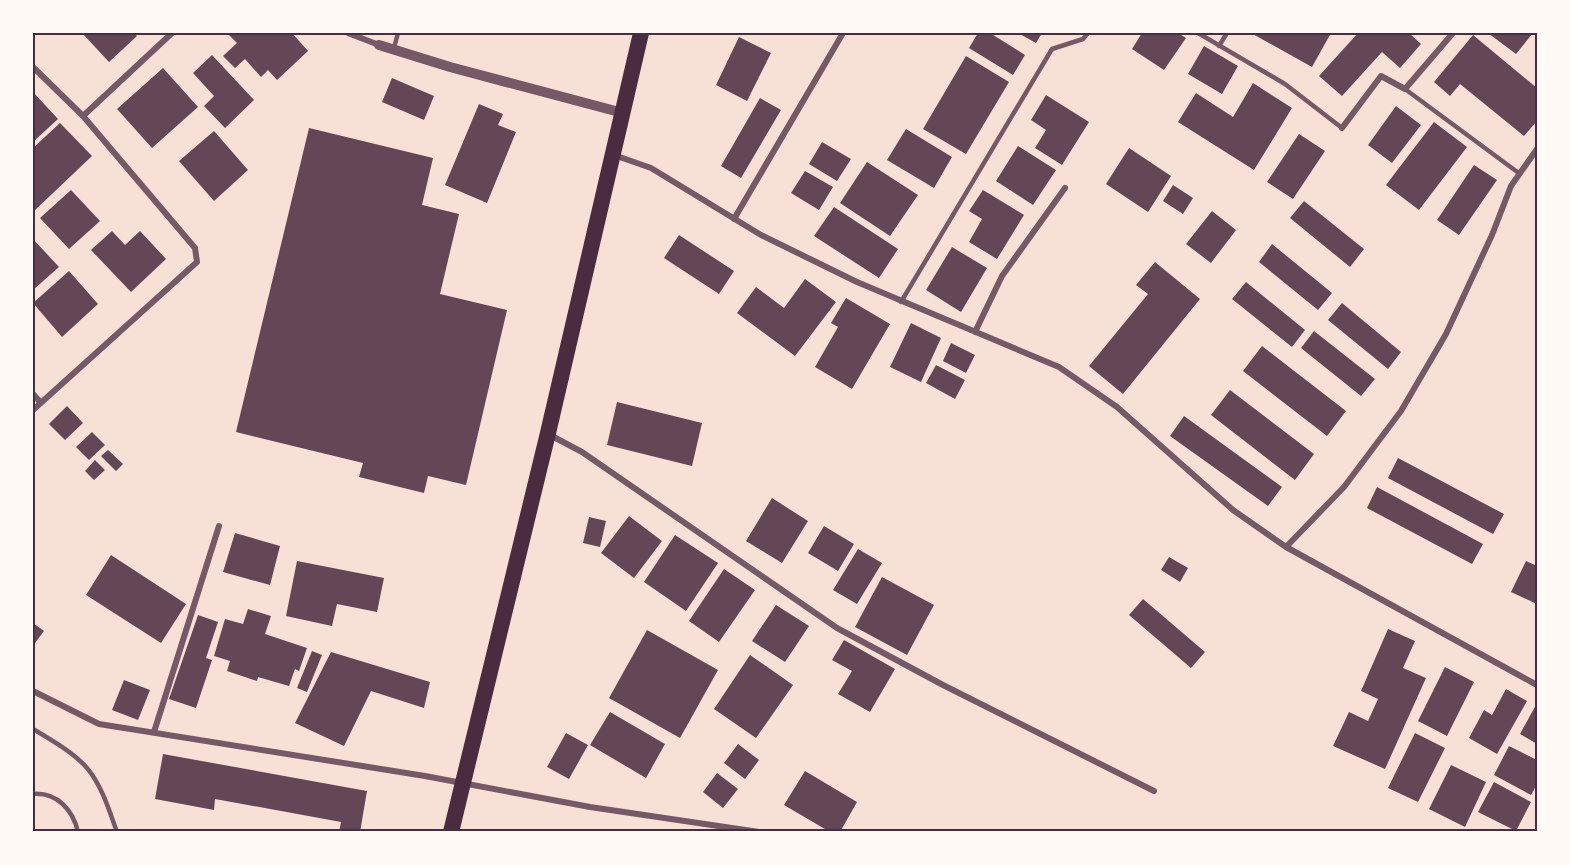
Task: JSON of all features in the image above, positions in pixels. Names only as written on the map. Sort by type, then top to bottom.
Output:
[{"type":"highway","points":[[451,832],[548,433],[641,33]]},
{"type":"street","points":[[83,116],[172,33]]},
{"type":"street","points":[[348,33],[450,67],[623,113]]},
{"type":"street","points":[[734,219],[843,33]]},
{"type":"street","points":[[1342,128],[1381,76],[1405,89],[1454,33]]},
{"type":"street","points":[[33,67],[83,116],[195,248],[197,262],[33,410]]},
{"type":"street","points":[[1286,547],[1344,487],[1401,411],[1446,334],[1492,235],[1511,186],[1537,149]]},
{"type":"street","points":[[614,155],[651,168],[761,236],[901,302],[1059,367],[1117,407],[1233,510],[1286,547],[1537,685]]},
{"type":"street","points":[[975,332],[1002,276],[1065,188]]},
{"type":"street","points":[[33,394],[41,403]]},
{"type":"street","points":[[548,433],[582,452],[837,628],[943,685],[1154,791]]},
{"type":"street","points":[[154,732],[219,526]]},
{"type":"street","points":[[33,691],[99,724],[463,783],[578,805],[759,832]]},
{"type":"lane","points":[[394,50],[398,33]]},
{"type":"lane","points":[[901,302],[1052,49],[1083,39],[1088,33]]},
{"type":"lane","points":[[1198,33],[1285,84],[1342,128]]},
{"type":"lane","points":[[1219,46],[1227,33]]},
{"type":"lane","points":[[1405,89],[1520,174]]},
{"type":"lane","points":[[33,729],[86,767],[104,794],[117,832]]},
{"type":"lane","points":[[33,794],[39,793],[62,801],[75,819],[78,832]]},
{"type":"building","points":[[82,33],[134,33],[137,36],[109,62]]},
{"type":"building","points":[[227,33],[292,33],[308,51],[277,80],[268,70],[261,77],[245,59],[235,68],[223,56],[237,43]]},
{"type":"building","points":[[978,33],[990,33],[1025,55],[1013,75],[969,48]]},
{"type":"building","points":[[1018,33],[1042,33],[1036,43]]},
{"type":"building","points":[[1142,33],[1178,33],[1186,38],[1164,70],[1132,49]]},
{"type":"building","points":[[1251,33],[1331,33],[1312,67]]},
{"type":"building","points":[[1358,33],[1409,33],[1421,44],[1400,68],[1382,52],[1342,96],[1319,76]]},
{"type":"building","points":[[1488,33],[1533,33],[1516,54]]},
{"type":"building","points":[[1473,35],[1537,88],[1537,121],[1524,136],[1460,84],[1450,96],[1434,82]]},
{"type":"building","points":[[739,37],[771,53],[747,101],[716,85]]},
{"type":"building","points":[[1204,46],[1238,66],[1222,94],[1188,74]]},
{"type":"building","points":[[212,55],[254,100],[225,128],[204,106],[214,96],[193,73]]},
{"type":"building","points":[[966,56],[1009,82],[966,154],[923,129]]},
{"type":"building","points":[[163,68],[198,107],[152,148],[117,109]]},
{"type":"building","points":[[392,78],[434,96],[424,120],[382,102]]},
{"type":"building","points":[[1253,83],[1292,108],[1254,170],[1178,122],[1196,93],[1233,117]]},
{"type":"building","points":[[33,92],[58,119],[33,142]]},
{"type":"building","points":[[1046,95],[1089,122],[1062,165],[1035,148],[1046,130],[1031,120]]},
{"type":"building","points":[[760,98],[781,110],[741,178],[721,166]]},
{"type":"building","points":[[479,104],[503,114],[498,125],[516,132],[487,203],[445,185]]},
{"type":"building","points":[[1396,106],[1421,125],[1392,163],[1368,145]]},
{"type":"building","points":[[1434,122],[1467,147],[1419,210],[1386,185]]},
{"type":"building","points":[[60,123],[92,156],[33,212],[33,148]]},
{"type":"building","points":[[309,128],[433,158],[422,205],[459,214],[440,294],[507,310],[466,485],[428,476],[424,493],[359,477],[363,463],[236,432]]},
{"type":"building","points":[[906,129],[952,157],[934,188],[887,160]]},
{"type":"building","points":[[214,131],[248,170],[214,201],[179,161]]},
{"type":"building","points":[[1299,134],[1325,151],[1293,199],[1267,182]]},
{"type":"building","points":[[822,142],[851,159],[837,181],[809,164]]},
{"type":"building","points":[[1018,146],[1056,170],[1033,205],[996,181]]},
{"type":"building","points":[[1129,148],[1171,176],[1148,212],[1106,184]]},
{"type":"building","points":[[867,162],[918,195],[890,236],[840,203]]},
{"type":"building","points":[[1474,165],[1497,180],[1459,235],[1437,220]]},
{"type":"building","points":[[805,171],[833,187],[819,210],[791,193]]},
{"type":"building","points":[[1173,185],[1193,198],[1183,214],[1163,201]]},
{"type":"building","points":[[71,190],[100,221],[69,249],[40,218]]},
{"type":"building","points":[[983,190],[1024,215],[997,259],[969,242],[982,219],[969,211]]},
{"type":"building","points":[[1304,201],[1364,249],[1350,267],[1290,218]]},
{"type":"building","points":[[834,207],[898,249],[879,278],[814,236]]},
{"type":"building","points":[[1212,211],[1236,230],[1211,263],[1186,244]]},
{"type":"building","points":[[112,231],[125,245],[140,231],[166,259],[131,292],[91,250]]},
{"type":"building","points":[[679,235],[734,271],[719,294],[664,258]]},
{"type":"building","points":[[33,239],[59,267],[33,290]]},
{"type":"building","points":[[1272,244],[1332,293],[1318,310],[1259,262]]},
{"type":"building","points":[[952,247],[987,268],[961,312],[926,290]]},
{"type":"building","points":[[1155,262],[1200,299],[1123,394],[1089,366],[1148,294],[1136,285]]},
{"type":"building","points":[[69,271],[98,304],[62,337],[33,303]]},
{"type":"building","points":[[805,279],[836,302],[795,356],[737,313],[756,287],[784,308]]},
{"type":"building","points":[[1246,282],[1305,330],[1292,347],[1232,299]]},
{"type":"building","points":[[846,298],[890,324],[852,389],[815,367],[838,327],[831,323]]},
{"type":"building","points":[[1342,303],[1401,352],[1388,369],[1328,320]]},
{"type":"building","points":[[911,323],[941,338],[921,382],[890,367]]},
{"type":"building","points":[[1314,331],[1375,379],[1361,396],[1301,348]]},
{"type":"building","points":[[951,343],[975,355],[966,373],[943,361]]},
{"type":"building","points":[[1262,346],[1346,411],[1327,436],[1243,371]]},
{"type":"building","points":[[936,365],[965,380],[955,399],[926,383]]},
{"type":"building","points":[[1230,390],[1314,454],[1295,480],[1211,415]]},
{"type":"building","points":[[617,402],[702,423],[692,466],[607,445]]},
{"type":"building","points":[[67,406],[83,423],[65,440],[49,424]]},
{"type":"building","points":[[1184,416],[1282,487],[1268,506],[1170,436]]},
{"type":"building","points":[[92,432],[105,445],[89,460],[76,447]]},
{"type":"building","points":[[108,450],[123,464],[116,471],[101,456]]},
{"type":"building","points":[[1398,458],[1504,514],[1493,534],[1388,478]]},
{"type":"building","points":[[95,460],[105,470],[94,480],[85,471]]},
{"type":"building","points":[[1377,487],[1483,544],[1472,564],[1367,508]]},
{"type":"building","points":[[772,498],[808,521],[782,563],[746,541]]},
{"type":"building","points":[[629,516],[662,541],[634,578],[601,553]]},
{"type":"building","points":[[589,517],[606,521],[600,547],[583,543]]},
{"type":"building","points":[[824,526],[854,544],[838,571],[808,553]]},
{"type":"building","points":[[235,533],[280,546],[270,585],[223,572]]},
{"type":"building","points":[[675,535],[718,563],[686,611],[644,582]]},
{"type":"building","points":[[858,549],[882,563],[857,604],[833,590]]},
{"type":"building","points":[[111,555],[186,604],[161,643],[86,595]]},
{"type":"building","points":[[1169,557],[1188,568],[1180,582],[1161,570]]},
{"type":"building","points":[[297,561],[384,578],[377,612],[337,604],[332,626],[286,616]]},
{"type":"building","points":[[1526,561],[1537,566],[1537,604],[1511,592]]},
{"type":"building","points":[[724,569],[755,590],[719,642],[689,621]]},
{"type":"building","points":[[882,577],[934,605],[907,655],[855,627]]},
{"type":"building","points":[[1143,599],[1205,652],[1191,668],[1129,615]]},
{"type":"building","points":[[776,605],[809,626],[785,662],[752,641]]},
{"type":"building","points":[[248,609],[271,616],[265,634],[307,648],[299,671],[295,669],[289,686],[258,677],[257,681],[227,671],[230,661],[214,656],[225,619],[243,624]]},
{"type":"building","points":[[198,615],[218,622],[206,658],[212,660],[196,708],[169,699]]},
{"type":"building","points":[[33,623],[44,631],[35,643],[33,641]]},
{"type":"building","points":[[1388,629],[1415,641],[1403,668],[1426,678],[1385,769],[1333,746],[1349,712],[1368,721],[1378,699],[1361,691]]},
{"type":"building","points":[[647,630],[718,670],[680,738],[609,698]]},
{"type":"building","points":[[844,640],[895,669],[870,712],[838,694],[852,671],[832,660]]},
{"type":"building","points":[[312,651],[322,655],[307,692],[297,688]]},
{"type":"building","points":[[331,652],[430,682],[424,708],[371,691],[344,746],[295,723]]},
{"type":"building","points":[[750,655],[793,685],[756,738],[714,709]]},
{"type":"building","points":[[1445,667],[1474,682],[1447,736],[1418,721]]},
{"type":"building","points":[[124,680],[150,690],[138,720],[112,710]]},
{"type":"building","points":[[1506,689],[1527,701],[1497,754],[1469,738],[1484,710],[1492,715]]},
{"type":"building","points":[[1537,703],[1537,744],[1520,734]]},
{"type":"building","points":[[610,712],[665,744],[646,778],[590,745]]},
{"type":"building","points":[[566,733],[588,745],[569,779],[547,767]]},
{"type":"building","points":[[1415,733],[1445,748],[1418,802],[1388,788]]},
{"type":"building","points":[[738,744],[759,760],[745,779],[724,763]]},
{"type":"building","points":[[1509,746],[1537,760],[1537,784],[1531,795],[1494,775]]},
{"type":"building","points":[[163,754],[367,791],[360,832],[339,832],[341,822],[215,799],[214,810],[155,799]]},
{"type":"building","points":[[1451,765],[1486,782],[1465,827],[1429,809]]},
{"type":"building","points":[[805,771],[857,802],[840,832],[830,832],[784,805]]},
{"type":"building","points":[[717,773],[738,789],[723,808],[703,792]]},
{"type":"building","points":[[1494,782],[1531,802],[1516,831],[1478,812]]}]
